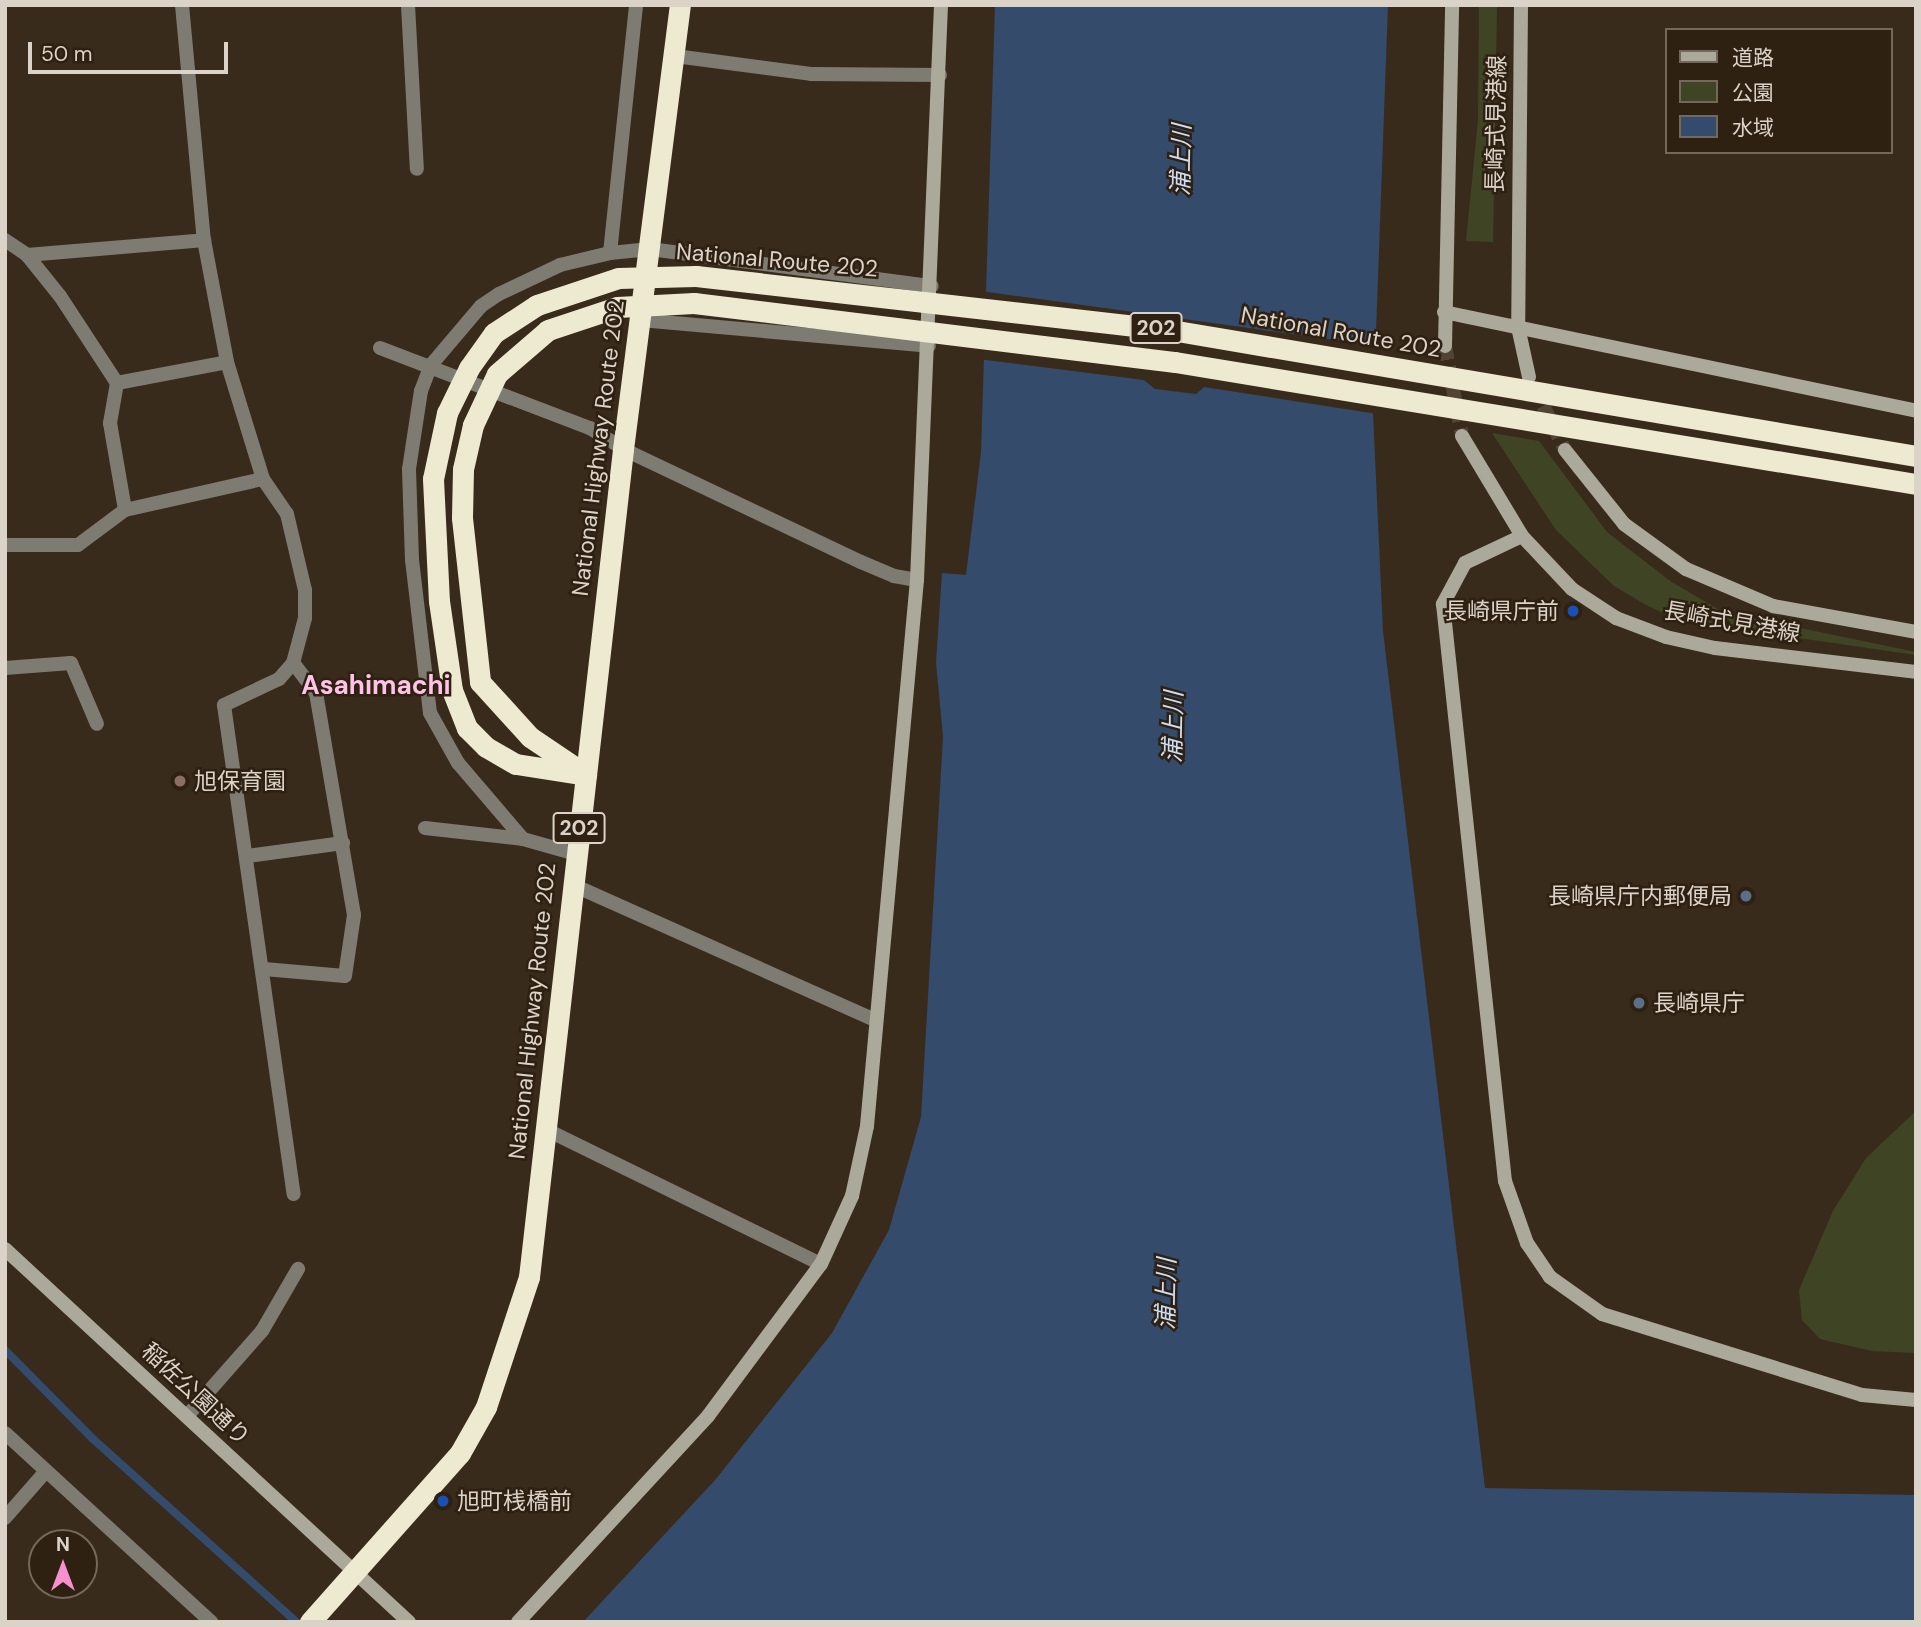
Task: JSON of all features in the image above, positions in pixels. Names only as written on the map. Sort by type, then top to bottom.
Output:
[{"type":"highway","name":"National Highway Route 202","points":[[310,1622],[432,1489],[460,1453],[486,1407],[529,1277],[623,449],[676,56],[680,5]]},
{"type":"highway","name":"National Route 202","points":[[586,775],[516,764],[486,747],[467,728],[452,690],[439,600],[433,479],[447,413],[469,368],[495,333],[537,305],[618,278],[696,276],[1177,331],[1916,456]]},
{"type":"highway","name":"202","points":[[586,775],[530,737],[480,682],[461,518],[463,469],[473,425],[498,374],[548,330],[617,307],[694,303],[1175,362],[1916,484]]},
{"type":"street","points":[[182,5],[204,240],[227,362],[262,479],[287,514],[300,556],[305,618],[293,663],[279,679],[223,705],[248,856],[294,1194]]},
{"type":"street","points":[[408,5],[417,170]]},
{"type":"street","points":[[610,253],[636,5]]},
{"type":"street","points":[[518,1622],[708,1416],[821,1264],[852,1196],[867,1126],[917,580],[932,286],[941,5]]},
{"type":"street","name":"長崎式見港線","points":[[1445,345],[1452,5]]},
{"type":"street","name":"長崎式見港線","points":[[1521,5],[1518,327],[1529,377]]},
{"type":"street","points":[[676,56],[811,74],[940,75]]},
{"type":"street","points":[[5,240],[27,255],[60,296],[117,383],[110,423],[125,510]]},
{"type":"street","points":[[27,255],[204,240]]},
{"type":"street","points":[[523,839],[442,740],[424,688],[410,469],[421,391],[431,365],[481,306],[499,294],[560,265],[610,253],[650,249],[932,286]]},
{"type":"street","points":[[1444,312],[1916,411]]},
{"type":"street","points":[[640,320],[929,346]]},
{"type":"street","points":[[380,348],[431,365],[590,428],[623,449],[861,562],[894,576],[917,580]]},
{"type":"street","points":[[117,383],[227,362]]},
{"type":"street","name":"長崎式見港線","points":[[1462,436],[1522,536],[1588,600],[1616,618],[1666,637],[1715,648],[1916,673]]},
{"type":"street","name":"長崎式見港線","points":[[1565,450],[1624,524],[1686,569],[1773,606],[1916,632]]},
{"type":"street","points":[[5,545],[78,545],[125,510],[262,479]]},
{"type":"street","points":[[1522,536],[1465,563],[1443,604],[1505,1181],[1527,1244],[1550,1277],[1602,1314],[1862,1395],[1916,1400]]},
{"type":"street","points":[[5,668],[71,663],[97,724]]},
{"type":"street","points":[[264,970],[345,976],[354,904],[316,693],[293,663]]},
{"type":"street","points":[[425,828],[523,839],[576,854]]},
{"type":"street","points":[[248,856],[343,843]]},
{"type":"street","points":[[573,885],[875,1020]]},
{"type":"street","points":[[545,1129],[821,1264]]},
{"type":"street","name":"稲佐公園通り","points":[[5,1249],[409,1622]]},
{"type":"street","points":[[187,1416],[262,1331],[298,1269]]},
{"type":"street","points":[[5,1433],[211,1622]]},
{"type":"street","points":[[5,1518],[46,1471]]},
{"type":"green space","points":[[1479,5],[1497,5],[1493,242],[1466,241],[1478,120]]},
{"type":"green space","points":[[1492,433],[1539,441],[1607,532],[1670,581],[1723,612],[1916,652],[1916,655],[1682,621],[1646,605],[1614,586],[1556,530]]},
{"type":"green space","points":[[1916,1111],[1916,1353],[1872,1351],[1820,1339],[1802,1320],[1799,1290],[1833,1211],[1866,1158]]},
{"type":"water","name":"浦上川","points":[[995,5],[1388,5],[1373,413],[1383,631],[1485,1488],[1916,1495],[1916,1622],[583,1622],[716,1479],[832,1333],[889,1230],[921,1117],[943,737],[936,662],[942,573],[966,575],[981,452]]},
{"type":"pier","points":[[981,291],[1378,346],[1377,414],[1204,387],[1196,394],[1155,389],[1144,380],[978,359]]},
{"type":"waterway","points":[[5,1350],[92,1438],[296,1622]]},
{"type":"tunnel","points":[[1445,346],[1462,436]]},
{"type":"tunnel","points":[[1534,387],[1565,450]]},
{"type":"place","name":"長崎県庁前","points":[[1573,611]]},
{"type":"place","name":"旭保育園","points":[[180,781]]},
{"type":"place","name":"長崎県庁内郵便局","points":[[1746,896]]},
{"type":"place","name":"長崎県庁","points":[[1639,1003]]},
{"type":"place","name":"旭町桟橋前","points":[[443,1501]]},
{"type":"district","name":"Asahimachi","points":[[376,686]]}]
